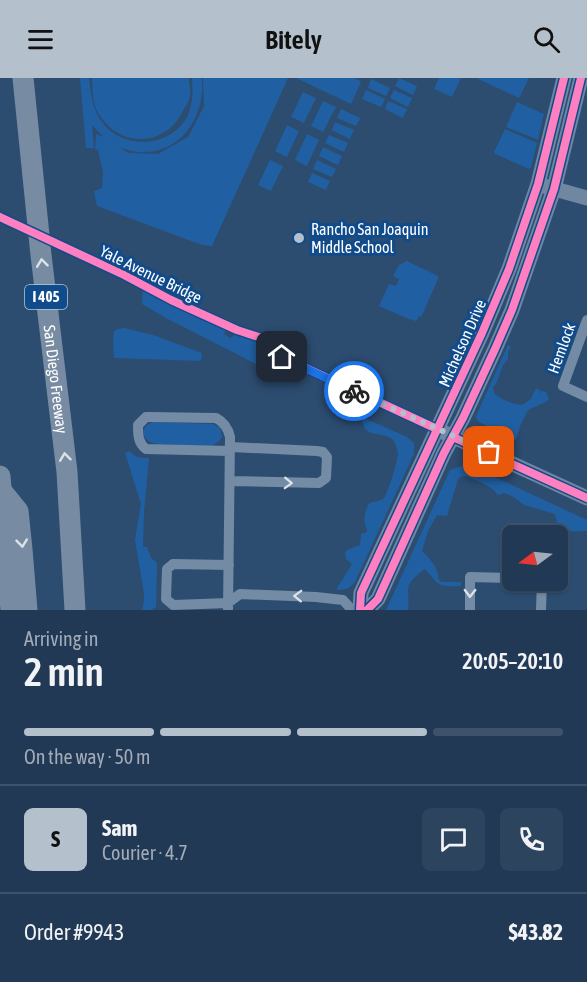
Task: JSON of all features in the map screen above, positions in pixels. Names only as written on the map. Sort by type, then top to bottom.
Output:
[{"type":"highway","name":"San Diego Freeway","points":[[24,78],[41,255],[67,472],[75,610]]},
{"type":"highway","points":[[1,483],[11,610]]},
{"type":"highway","points":[[1,483],[18,511],[27,610]]},
{"type":"main road","name":"Michelson Drive","points":[[360,610],[361,593],[482,333],[509,269],[538,184],[564,78]]},
{"type":"main road","name":"Michelson Drive","points":[[368,610],[378,599],[512,310],[554,189],[581,78]]},
{"type":"main road","points":[[538,184],[587,198]]},
{"type":"main road","points":[[437,429],[587,498]]},
{"type":"street","name":"Hemlock","points":[[587,320],[563,386],[587,398]]},
{"type":"street","points":[[282,357],[437,429]]},
{"type":"street","points":[[230,482],[319,483],[326,478],[327,457],[323,452],[317,451],[230,449],[146,449],[140,444],[138,425],[146,417],[216,418],[223,422],[228,431],[230,437],[230,449],[230,482],[229,565],[231,608]]},
{"type":"street","points":[[229,565],[173,564],[167,568],[166,599],[173,605],[231,608]]},
{"type":"street","points":[[470,610],[470,577],[502,578]]},
{"type":"street","points":[[541,610],[542,591]]},
{"type":"street","points":[[231,608],[240,594],[343,600],[352,610]]},
{"type":"shaded area","points":[[80,78],[89,78],[96,112],[111,131],[122,138],[147,142],[171,134],[181,126],[191,106],[192,78],[202,78],[200,104],[196,116],[182,137],[172,145],[160,150],[136,152],[119,147],[128,153],[158,154],[188,137],[204,106],[203,78],[288,78],[212,246],[202,245],[97,206],[94,191],[102,188],[103,172],[98,150],[95,149],[96,134],[104,137],[92,125],[94,148],[86,148]]},
{"type":"shaded area","points":[[92,78],[189,78],[190,97],[175,123],[152,138],[139,139],[113,130],[103,120],[94,103]]},
{"type":"shaded area","points":[[296,78],[355,78],[361,82],[351,104]]},
{"type":"shaded area","points":[[399,78],[417,86],[413,95],[395,86]]},
{"type":"shaded area","points":[[439,78],[461,78],[452,97],[434,89]]},
{"type":"shaded area","points":[[476,78],[529,78],[519,98]]},
{"type":"shaded area","points":[[371,79],[390,88],[386,96],[368,88]]},
{"type":"shaded area","points":[[366,90],[385,99],[381,107],[362,99]]},
{"type":"shaded area","points":[[394,90],[412,98],[408,107],[390,98]]},
{"type":"shaded area","points":[[303,92],[316,98],[304,123],[291,117]]},
{"type":"shaded area","points":[[323,101],[336,107],[323,132],[311,126]]},
{"type":"shaded area","points":[[388,101],[407,109],[403,118],[385,109]]},
{"type":"shaded area","points":[[517,102],[544,114],[538,140],[506,127]]},
{"type":"shaded area","points":[[341,109],[360,118],[356,126],[337,118]]},
{"type":"shaded area","points":[[335,122],[354,130],[350,139],[332,130]]},
{"type":"shaded area","points":[[287,125],[299,131],[287,157],[275,151]]},
{"type":"shaded area","points":[[505,129],[537,143],[529,169],[495,154]]},
{"type":"shaded area","points":[[307,134],[319,140],[307,166],[295,160]]},
{"type":"shaded area","points":[[329,135],[348,143],[344,152],[325,143]]},
{"type":"shaded area","points":[[323,147],[342,156],[338,165],[319,156]]},
{"type":"shaded area","points":[[270,160],[283,166],[271,191],[258,185]]},
{"type":"shaded area","points":[[317,160],[336,169],[332,177],[313,169]]},
{"type":"shaded area","points":[[312,173],[330,181],[326,190],[308,182]]},
{"type":"shaded area","points":[[407,261],[438,276],[421,317],[419,316],[415,321],[379,306],[389,284],[396,286],[399,279],[393,276],[399,265]]},
{"type":"shaded area","points":[[143,288],[226,329],[224,334],[230,338],[237,333],[277,346],[266,369],[142,304]]},
{"type":"shaded area","points":[[124,328],[153,335],[202,353],[201,361],[114,358],[114,332]]},
{"type":"shaded area","points":[[508,345],[511,347],[508,359],[493,387],[494,393],[507,401],[522,405],[531,399],[536,388],[541,391],[539,395],[542,391],[546,392],[549,399],[528,410],[516,440],[481,423],[476,416]]},
{"type":"shaded area","points":[[362,417],[407,437],[414,443],[414,454],[355,582],[348,588],[338,590],[337,588],[352,564],[346,559],[345,553],[360,545],[361,534],[367,532],[364,519],[369,503],[382,500],[385,496],[398,457],[393,440],[369,432],[363,424]]},
{"type":"shaded area","points":[[153,422],[213,424],[220,428],[222,437],[212,446],[152,443],[145,438],[144,431]]},
{"type":"shaded area","points":[[130,451],[141,458],[149,458],[143,547],[147,547],[151,558],[157,563],[156,607],[151,610],[142,610],[144,593],[135,540],[141,504],[125,453]]},
{"type":"shaded area","points":[[467,464],[587,520],[587,531],[568,530],[568,525],[557,523],[555,514],[524,505],[504,493],[498,495],[483,484],[462,476],[458,479],[447,516],[437,515],[428,531],[422,551],[434,564],[439,580],[461,582],[461,586],[440,584],[425,569],[410,583],[408,610],[386,610],[450,470]]},
{"type":"cycle path","points":[[360,610],[361,593],[482,333],[509,269],[538,184],[564,78]]},
{"type":"cycle path","points":[[367,610],[378,599],[512,310],[554,189],[581,78]]},
{"type":"cycle path","name":"Yale Avenue Bridge","points":[[0,217],[237,330],[280,344],[282,357],[437,429]]},
{"type":"cycle path","points":[[453,437],[587,498]]},
{"type":"way so far","points":[[354,391],[489,452]]},
{"type":"place","name":"Rancho San Joaquin Middle School","points":[[299,238]]},
{"type":"route","points":[[282,357],[354,391]]}]
